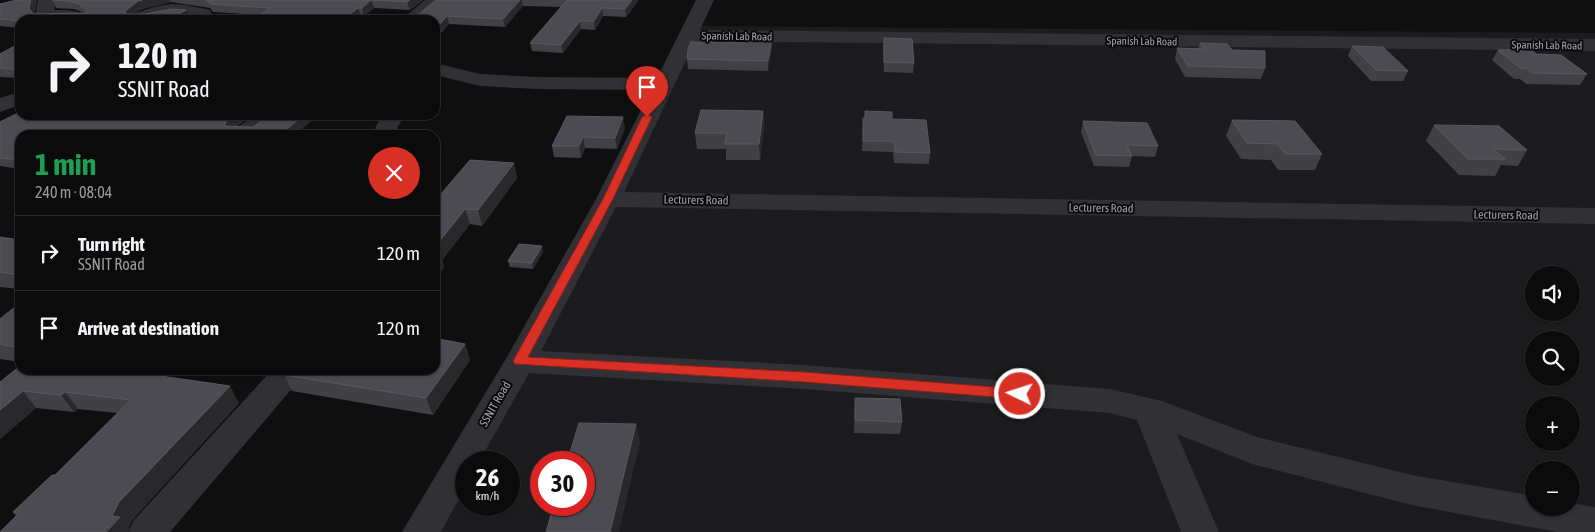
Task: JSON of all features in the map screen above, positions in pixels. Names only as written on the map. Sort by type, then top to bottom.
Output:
[{"type":"street","points":[[44,15],[47,0]]},
{"type":"street","points":[[416,15],[436,0]]},
{"type":"street","name":"SSNIT Road","points":[[422,532],[520,361],[608,199],[663,84],[690,35],[705,0]]},
{"type":"street","points":[[151,15],[182,8],[204,15]]},
{"type":"street","name":"Spanish Lab Road","points":[[690,35],[1595,45]]},
{"type":"street","points":[[440,72],[480,80],[536,83],[663,84]]},
{"type":"street","points":[[0,106],[15,100]]},
{"type":"street","points":[[248,130],[263,120]]},
{"type":"street","name":"Lecturers Road","points":[[608,199],[1595,216]]},
{"type":"street","points":[[520,361],[804,377],[1110,401],[1150,410],[1252,450],[1412,490],[1595,523]]},
{"type":"street","points":[[147,532],[286,375]]},
{"type":"street","points":[[1150,410],[1200,532]]},
{"type":"shaded area","points":[[702,26],[1595,33],[1595,532],[439,532],[455,501],[455,516],[520,516],[520,451],[482,451]]},
{"type":"building","points":[[17,0],[31,0],[29,8],[33,14],[87,13],[79,4],[69,1],[52,0],[142,0],[125,11],[126,14],[145,14],[172,9],[186,10],[178,15],[15,15],[15,20],[0,19],[0,4]]},
{"type":"building","points":[[207,0],[371,0],[362,8],[358,8],[349,15],[260,15],[271,8],[210,4]]},
{"type":"building","points":[[371,0],[410,0],[407,2]]},
{"type":"building","points":[[436,0],[520,0],[503,19],[447,16],[440,24],[440,15],[418,15]]},
{"type":"building","points":[[567,0],[632,0],[625,9],[602,8],[594,21],[580,21],[561,45],[530,43]]},
{"type":"building","points":[[747,37],[772,38],[768,61],[687,59],[691,42],[746,42]]},
{"type":"building","points":[[884,38],[912,39],[914,63],[884,62]]},
{"type":"building","points":[[1200,43],[1227,44],[1232,50],[1265,51],[1265,68],[1188,66],[1177,48],[1204,49]]},
{"type":"building","points":[[15,46],[15,70],[0,68],[0,54]]},
{"type":"building","points":[[1352,46],[1383,47],[1408,71],[1376,70]]},
{"type":"building","points":[[1530,49],[1536,54],[1561,55],[1587,74],[1532,73],[1526,68],[1520,68],[1498,50]]},
{"type":"building","points":[[701,110],[763,111],[759,144],[725,144],[727,133],[695,133]]},
{"type":"building","points":[[865,111],[892,112],[892,119],[926,120],[930,153],[895,152],[894,141],[863,141],[863,118],[865,118]]},
{"type":"building","points":[[15,114],[15,120],[227,120],[224,126],[253,127],[264,120],[298,120],[286,130],[15,130],[15,160],[0,158],[0,122]]},
{"type":"building","points":[[567,116],[623,117],[615,138],[583,137],[579,146],[552,146]]},
{"type":"building","points":[[1232,120],[1295,121],[1322,154],[1285,154],[1277,144],[1247,143]]},
{"type":"building","points":[[1083,121],[1147,123],[1158,146],[1127,145],[1132,156],[1096,155]]},
{"type":"building","points":[[1434,125],[1499,126],[1527,150],[1493,149],[1505,159],[1468,159]]},
{"type":"building","points":[[470,160],[514,163],[478,210],[465,209],[440,241],[440,195]]},
{"type":"building","points":[[0,237],[15,239],[15,274],[0,272]]},
{"type":"building","points":[[519,244],[542,246],[532,263],[508,261]]},
{"type":"building","points":[[15,307],[15,347],[0,344],[0,319]]},
{"type":"building","points":[[440,339],[465,344],[426,398],[284,375],[440,375]]},
{"type":"building","points":[[15,370],[15,375],[154,375],[230,386],[119,502],[112,516],[120,517],[106,532],[0,532],[19,513],[13,512],[52,475],[55,475],[131,400],[65,392],[61,395],[23,391],[0,410],[0,382]]},
{"type":"building","points":[[855,398],[900,399],[902,422],[855,420]]},
{"type":"building","points":[[579,423],[636,424],[610,532],[546,532],[551,516],[595,516],[595,451],[570,451]]},
{"type":"route","points":[[647,117],[608,199],[520,361],[804,377],[1020,394]]}]
